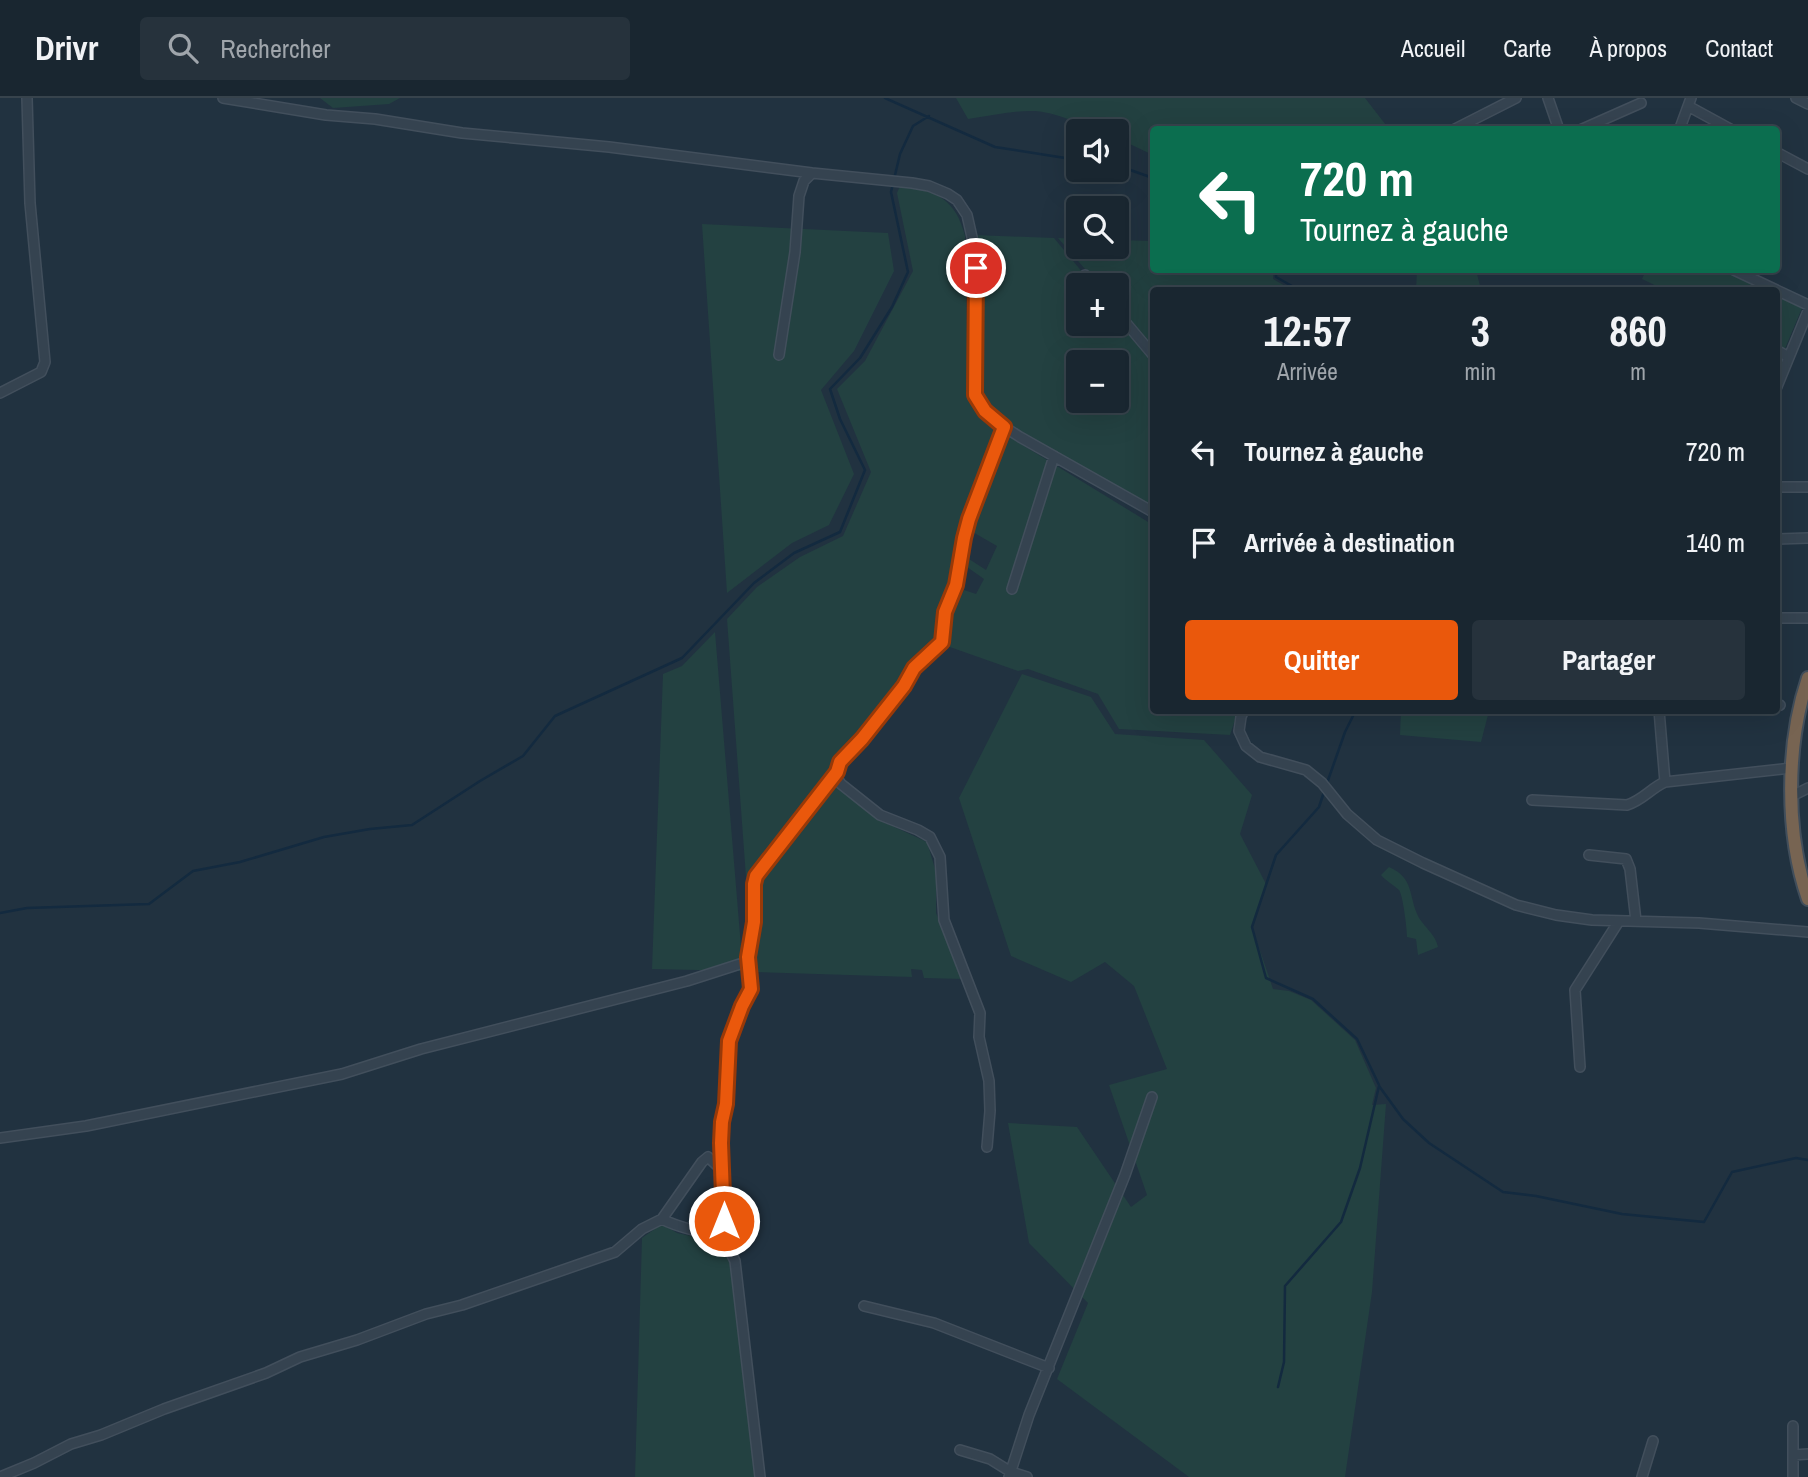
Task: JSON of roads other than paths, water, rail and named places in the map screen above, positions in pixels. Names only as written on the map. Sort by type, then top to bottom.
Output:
[{"type":"highway","points":[[1808,678],[1797,715],[1791,768],[1799,866],[1808,899]]},
{"type":"street","points":[[0,393],[41,372],[45,362],[30,203],[27,98]]},
{"type":"street","points":[[223,98],[462,133],[609,147],[929,186],[948,194],[957,200],[967,215],[970,228],[976,268],[975,395],[985,411],[1004,427],[1150,510]]},
{"type":"street","points":[[1461,126],[1516,98]]},
{"type":"street","points":[[1548,98],[1558,126]]},
{"type":"street","points":[[1796,98],[1808,104]]},
{"type":"street","points":[[1681,126],[1689,102],[1726,126]]},
{"type":"street","points":[[1589,126],[1641,103]]},
{"type":"street","points":[[1780,154],[1808,169]]},
{"type":"street","points":[[779,355],[795,252],[799,196],[804,181],[812,173]]},
{"type":"street","points":[[1740,273],[1770,287]]},
{"type":"street","points":[[1780,292],[1808,305]]},
{"type":"street","points":[[1780,379],[1807,317]]},
{"type":"street","points":[[1129,326],[1150,351]]},
{"type":"street","points":[[1780,352],[1789,357]]},
{"type":"street","points":[[987,1147],[989,1080],[979,1037],[980,1013],[944,920],[940,857],[930,837],[880,815],[841,784],[837,772],[840,762],[904,686],[914,668],[942,642],[945,612],[956,585],[969,519],[1004,427]]},
{"type":"street","points":[[1012,589],[1054,456]]},
{"type":"street","points":[[1780,487],[1808,488]]},
{"type":"street","points":[[1780,539],[1808,538]]},
{"type":"street","points":[[1780,618],[1808,618]]},
{"type":"street","points":[[1242,714],[1239,732],[1241,738],[1260,757],[1301,767],[1324,787],[1347,814],[1377,839],[1504,900],[1556,915],[1808,932]]},
{"type":"street","points":[[1659,714],[1665,782]]},
{"type":"street","points":[[1532,800],[1627,805],[1639,801],[1665,782],[1791,768]]},
{"type":"street","points":[[760,1477],[746,1345],[739,1305],[739,1282],[735,1261],[723,1240],[722,1122],[726,1104],[729,1041],[751,989],[748,957],[754,922],[756,876],[837,772]]},
{"type":"street","points":[[1792,796],[1808,788]]},
{"type":"street","points":[[1589,855],[1626,859],[1636,921]]},
{"type":"street","points":[[1580,1067],[1574,993],[1619,921]]},
{"type":"street","points":[[0,1138],[86,1126],[342,1074],[421,1049],[687,981],[743,963],[748,957]]},
{"type":"street","points":[[1010,1475],[1029,1415],[1125,1175],[1152,1097]]},
{"type":"street","points":[[0,1476],[34,1463],[71,1444],[101,1436],[164,1409],[266,1373],[300,1357],[357,1340],[426,1314],[462,1306],[615,1252],[642,1229],[662,1219],[702,1161],[708,1157],[722,1171]]},
{"type":"street","points":[[662,1219],[679,1228],[723,1240]]},
{"type":"street","points":[[864,1306],[934,1323],[1049,1368]]},
{"type":"street","points":[[1793,1426],[1793,1477]]},
{"type":"street","points":[[1642,1477],[1653,1441]]},
{"type":"street","points":[[960,1450],[990,1459],[1010,1475],[1027,1477]]},
{"type":"street","points":[[1793,1455],[1808,1454]]},
{"type":"waterway","points":[[885,98],[995,147],[1066,158]]},
{"type":"waterway","points":[[0,913],[27,908],[149,904],[193,871],[240,862],[324,837],[412,825],[523,756],[555,716],[682,658],[754,583],[794,553],[840,532],[865,470],[840,419],[830,389],[860,358],[892,307],[908,272],[891,192],[900,154],[913,126],[929,116]]},
{"type":"waterway","points":[[1129,170],[1150,177]]},
{"type":"waterway","points":[[1276,273],[1276,277],[1294,287]]},
{"type":"waterway","points":[[1326,786],[1354,714]]},
{"type":"waterway","points":[[1324,792],[1319,807],[1276,855],[1252,927],[1266,978],[1313,999],[1357,1039],[1379,1085]]},
{"type":"waterway","points":[[1278,1387],[1284,1362],[1285,1286],[1341,1222],[1360,1168],[1379,1086],[1403,1119],[1429,1143],[1503,1192],[1622,1214],[1704,1222],[1732,1172],[1796,1158],[1808,1160]]}]
